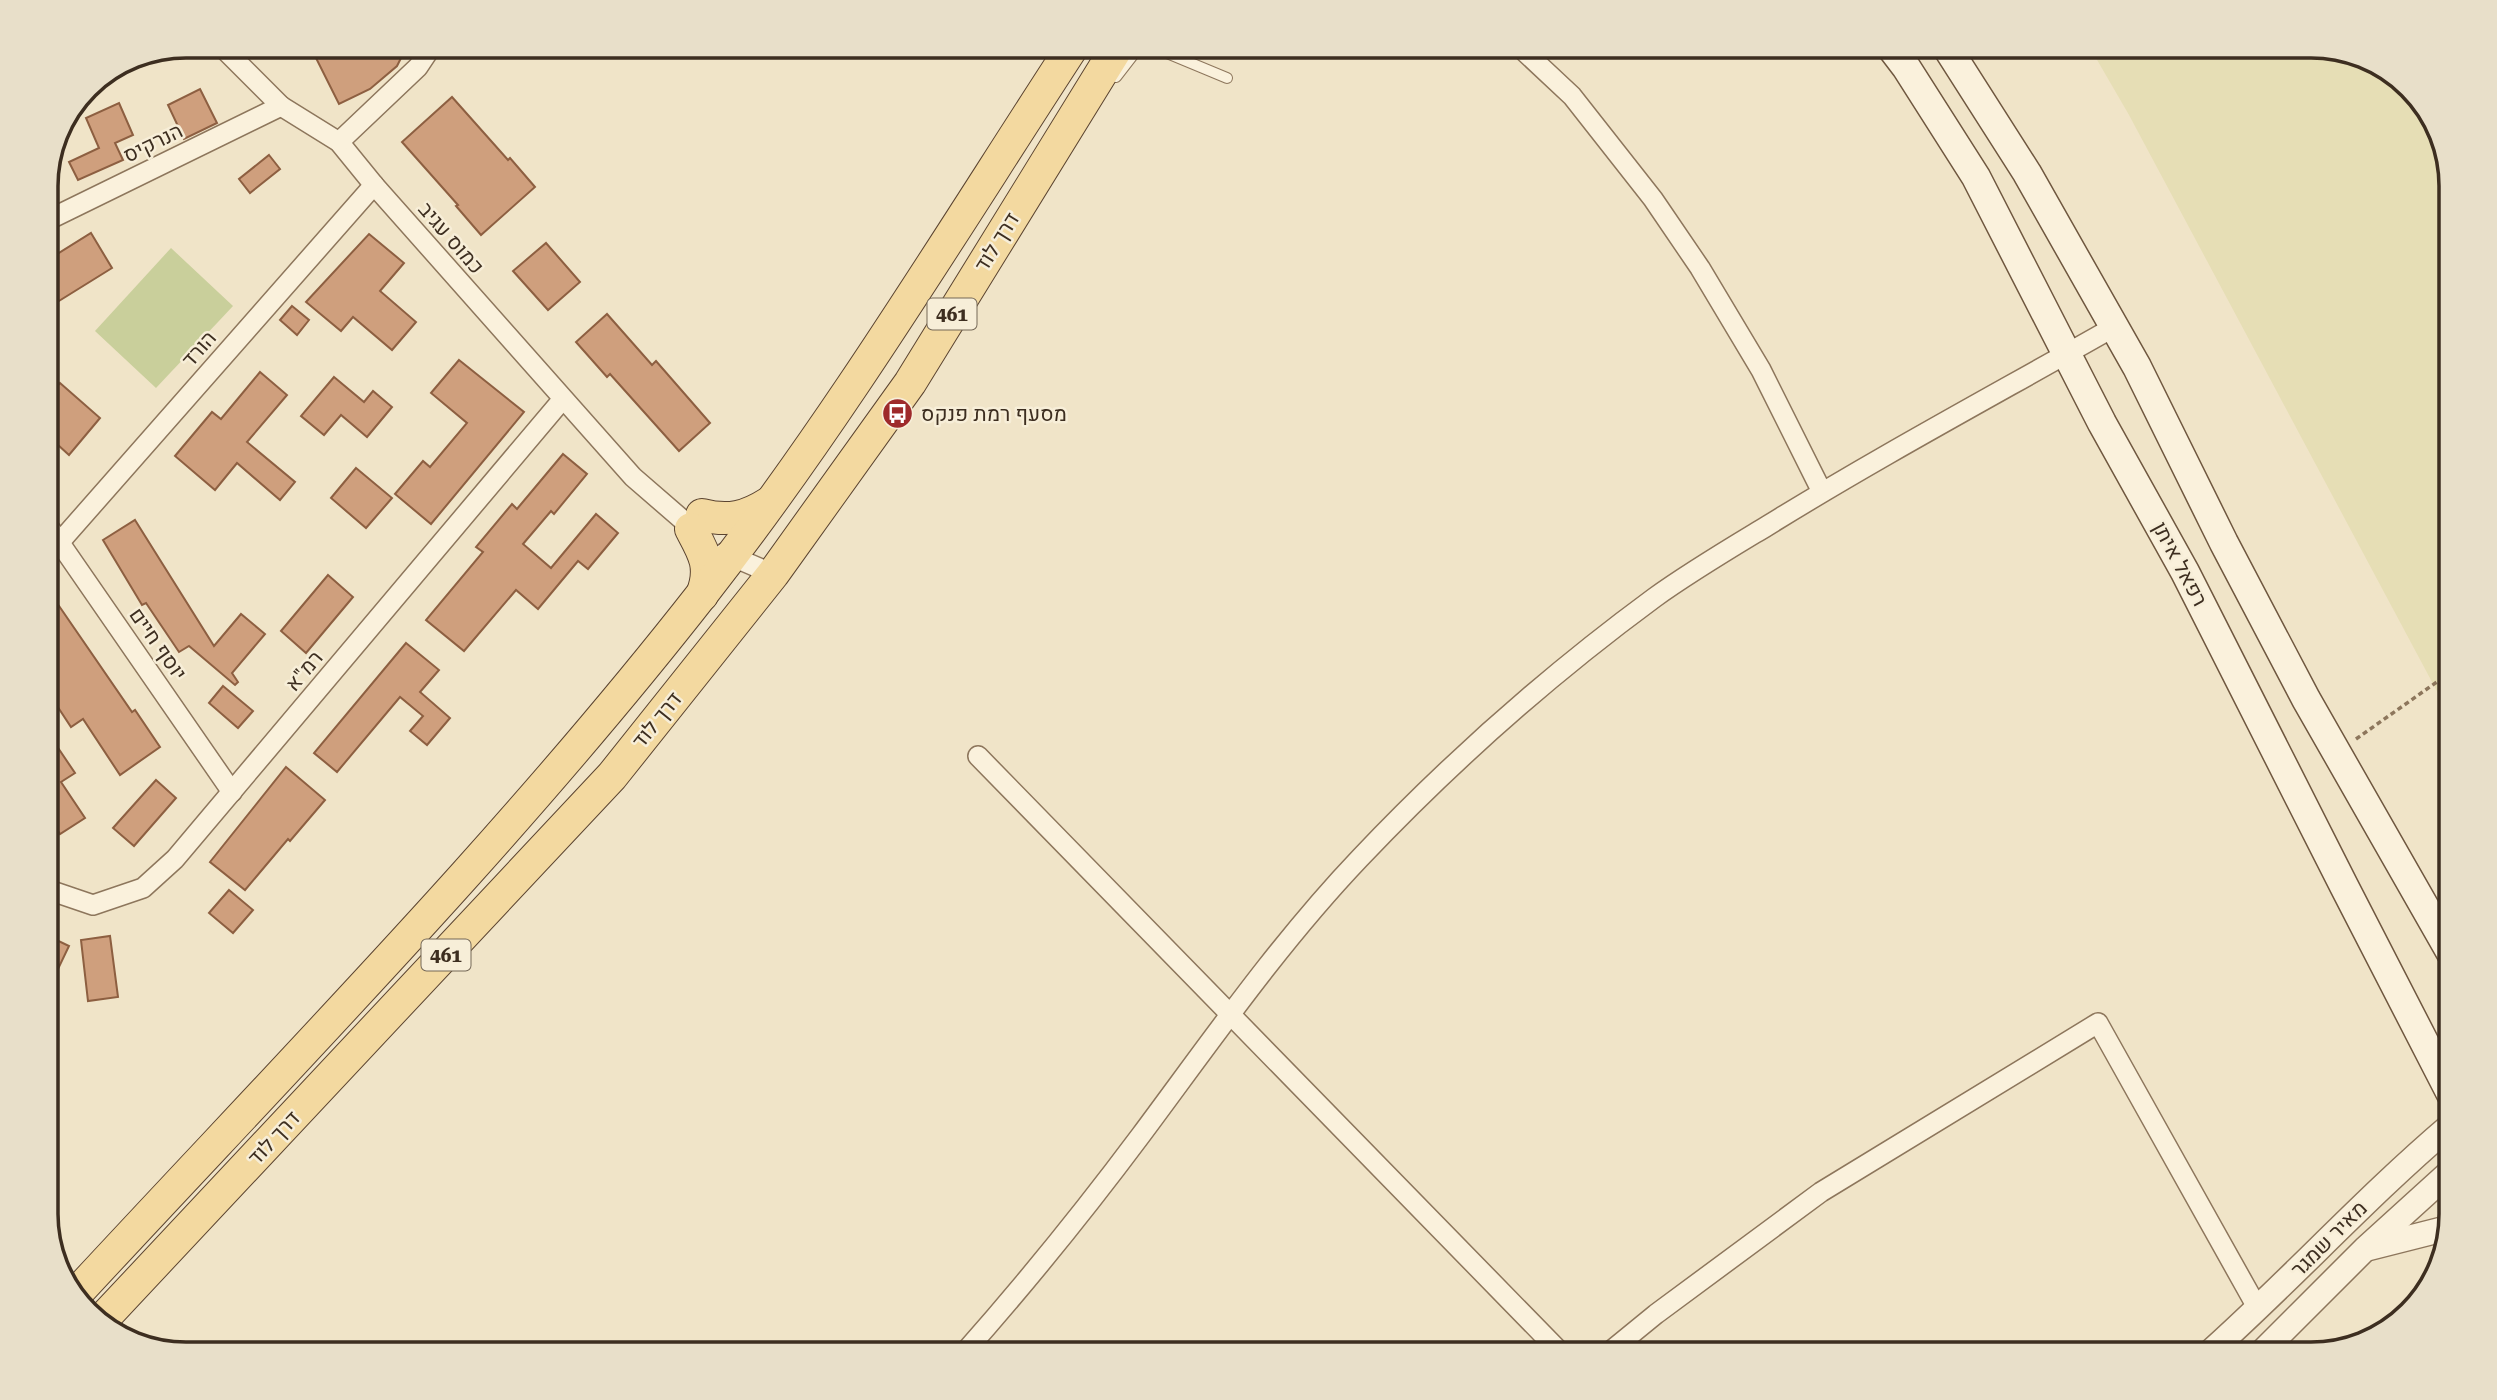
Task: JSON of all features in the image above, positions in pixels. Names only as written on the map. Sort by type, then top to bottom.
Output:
[{"type":"main road","name":"דרך לוד","points":[[81,1288],[541,791],[702,594],[840,405],[1065,58]]},
{"type":"main road","name":"דרך לוד","points":[[107,1315],[612,776],[773,574],[910,383],[1111,58]]},
{"type":"main road","name":"רפאל איתן","points":[[1899,58],[1976,177],[2102,423],[2185,572],[2439,1071]]},
{"type":"main road","points":[[1955,58],[2027,173],[2137,367],[2230,555],[2306,699],[2439,932]]},
{"type":"main road","points":[[702,594],[708,578],[708,566],[697,522],[740,518],[770,502]]},
{"type":"street","name":"כמוס עגיב","points":[[232,58],[281,106],[339,142],[562,400],[633,477],[773,574]]},
{"type":"street","points":[[339,142],[424,58]]},
{"type":"street","points":[[1531,58],[1572,96],[1653,199],[1693,257],[1761,370],[1822,492]]},
{"type":"street","name":"הנרקיס","points":[[58,215],[281,106]]},
{"type":"street","name":"הורד","points":[[59,543],[374,185]]},
{"type":"street","points":[[974,1342],[1139,1139],[1230,1013],[1322,900],[1413,802],[1513,709],[1657,597],[1822,492],[2114,327]]},
{"type":"street","name":"רמ\"א","points":[[58,893],[93,905],[144,888],[175,859],[562,400]]},
{"type":"street","name":"יוסף חיים","points":[[59,543],[232,792]]},
{"type":"street","points":[[978,756],[1550,1342]]},
{"type":"street","points":[[1622,1342],[1821,1192],[2098,1023],[2258,1309]]},
{"type":"street","name":"מאיר שמגר","points":[[2221,1342],[2439,1135]]},
{"type":"street","name":"מאיר שמגר","points":[[2272,1342],[2365,1249],[2439,1182]]},
{"type":"street","points":[[2365,1249],[2438,1231]]},
{"type":"lane","points":[[1111,83],[1131,58]]},
{"type":"lane","points":[[1179,58],[1227,78]]},
{"type":"lane","points":[[1060,139],[1097,102]]},
{"type":"path","points":[[2337,753],[2439,681]]},
{"type":"shaded area","points":[[2096,58],[2311,58],[2344,62],[2389,84],[2402,95],[2422,122],[2435,153],[2439,178],[2439,695]]},
{"type":"green space","points":[[171,248],[233,306],[156,388],[95,331]]},
{"type":"building","points":[[316,58],[401,58],[397,66],[370,89],[339,104]]},
{"type":"building","points":[[200,89],[217,123],[184,139],[168,105]]},
{"type":"building","points":[[452,97],[535,187],[481,235],[402,142]]},
{"type":"building","points":[[119,103],[133,135],[115,143],[123,160],[78,180],[69,162],[99,148],[86,118]]},
{"type":"building","points":[[269,155],[280,169],[250,193],[239,179]]},
{"type":"building","points":[[91,233],[112,268],[58,302],[58,254]]},
{"type":"building","points":[[369,234],[404,263],[380,291],[416,322],[392,350],[353,317],[341,331],[306,302]]},
{"type":"building","points":[[546,243],[580,282],[548,310],[513,271]]},
{"type":"building","points":[[292,306],[309,320],[297,335],[280,320]]},
{"type":"building","points":[[607,314],[652,365],[656,361],[710,423],[679,451],[610,374],[607,377],[576,342]]},
{"type":"building","points":[[459,360],[524,412],[431,524],[395,494],[423,461],[430,467],[467,423],[431,393]]},
{"type":"building","points":[[260,372],[287,395],[247,442],[295,482],[280,500],[237,463],[215,490],[175,456],[212,412],[221,419]]},
{"type":"building","points":[[334,377],[364,402],[373,391],[392,407],[367,437],[341,415],[324,435],[301,416]]},
{"type":"building","points":[[60,383],[100,418],[69,455],[58,445]]},
{"type":"building","points":[[563,454],[587,474],[554,514],[551,511],[523,544],[551,568],[596,514],[618,533],[588,569],[578,561],[538,609],[516,590],[464,651],[426,620],[483,552],[476,547],[512,504],[517,509]]},
{"type":"building","points":[[356,468],[392,498],[366,528],[331,498]]},
{"type":"building","points":[[135,520],[214,646],[241,614],[265,634],[232,673],[238,682],[235,685],[189,646],[179,652],[146,603],[142,605],[103,540]]},
{"type":"building","points":[[328,575],[353,597],[306,653],[281,631]]},
{"type":"building","points":[[58,604],[132,712],[135,710],[160,747],[120,775],[83,719],[71,727],[58,707]]},
{"type":"building","points":[[406,643],[439,670],[420,692],[450,718],[427,745],[410,731],[423,716],[400,697],[337,772],[314,753]]},
{"type":"building","points":[[223,686],[253,711],[238,728],[209,703]]},
{"type":"building","points":[[58,748],[75,773],[61,782],[85,818],[60,834]]},
{"type":"building","points":[[286,767],[325,800],[245,890],[210,862]]},
{"type":"building","points":[[156,780],[176,798],[134,846],[113,828]]},
{"type":"building","points":[[229,890],[253,910],[233,933],[209,913]]},
{"type":"building","points":[[110,936],[118,997],[88,1001],[81,940]]},
{"type":"building","points":[[58,941],[69,946],[58,969]]},
{"type":"place","name":"מסעף רמת פנקס","points":[[898,414]]}]
